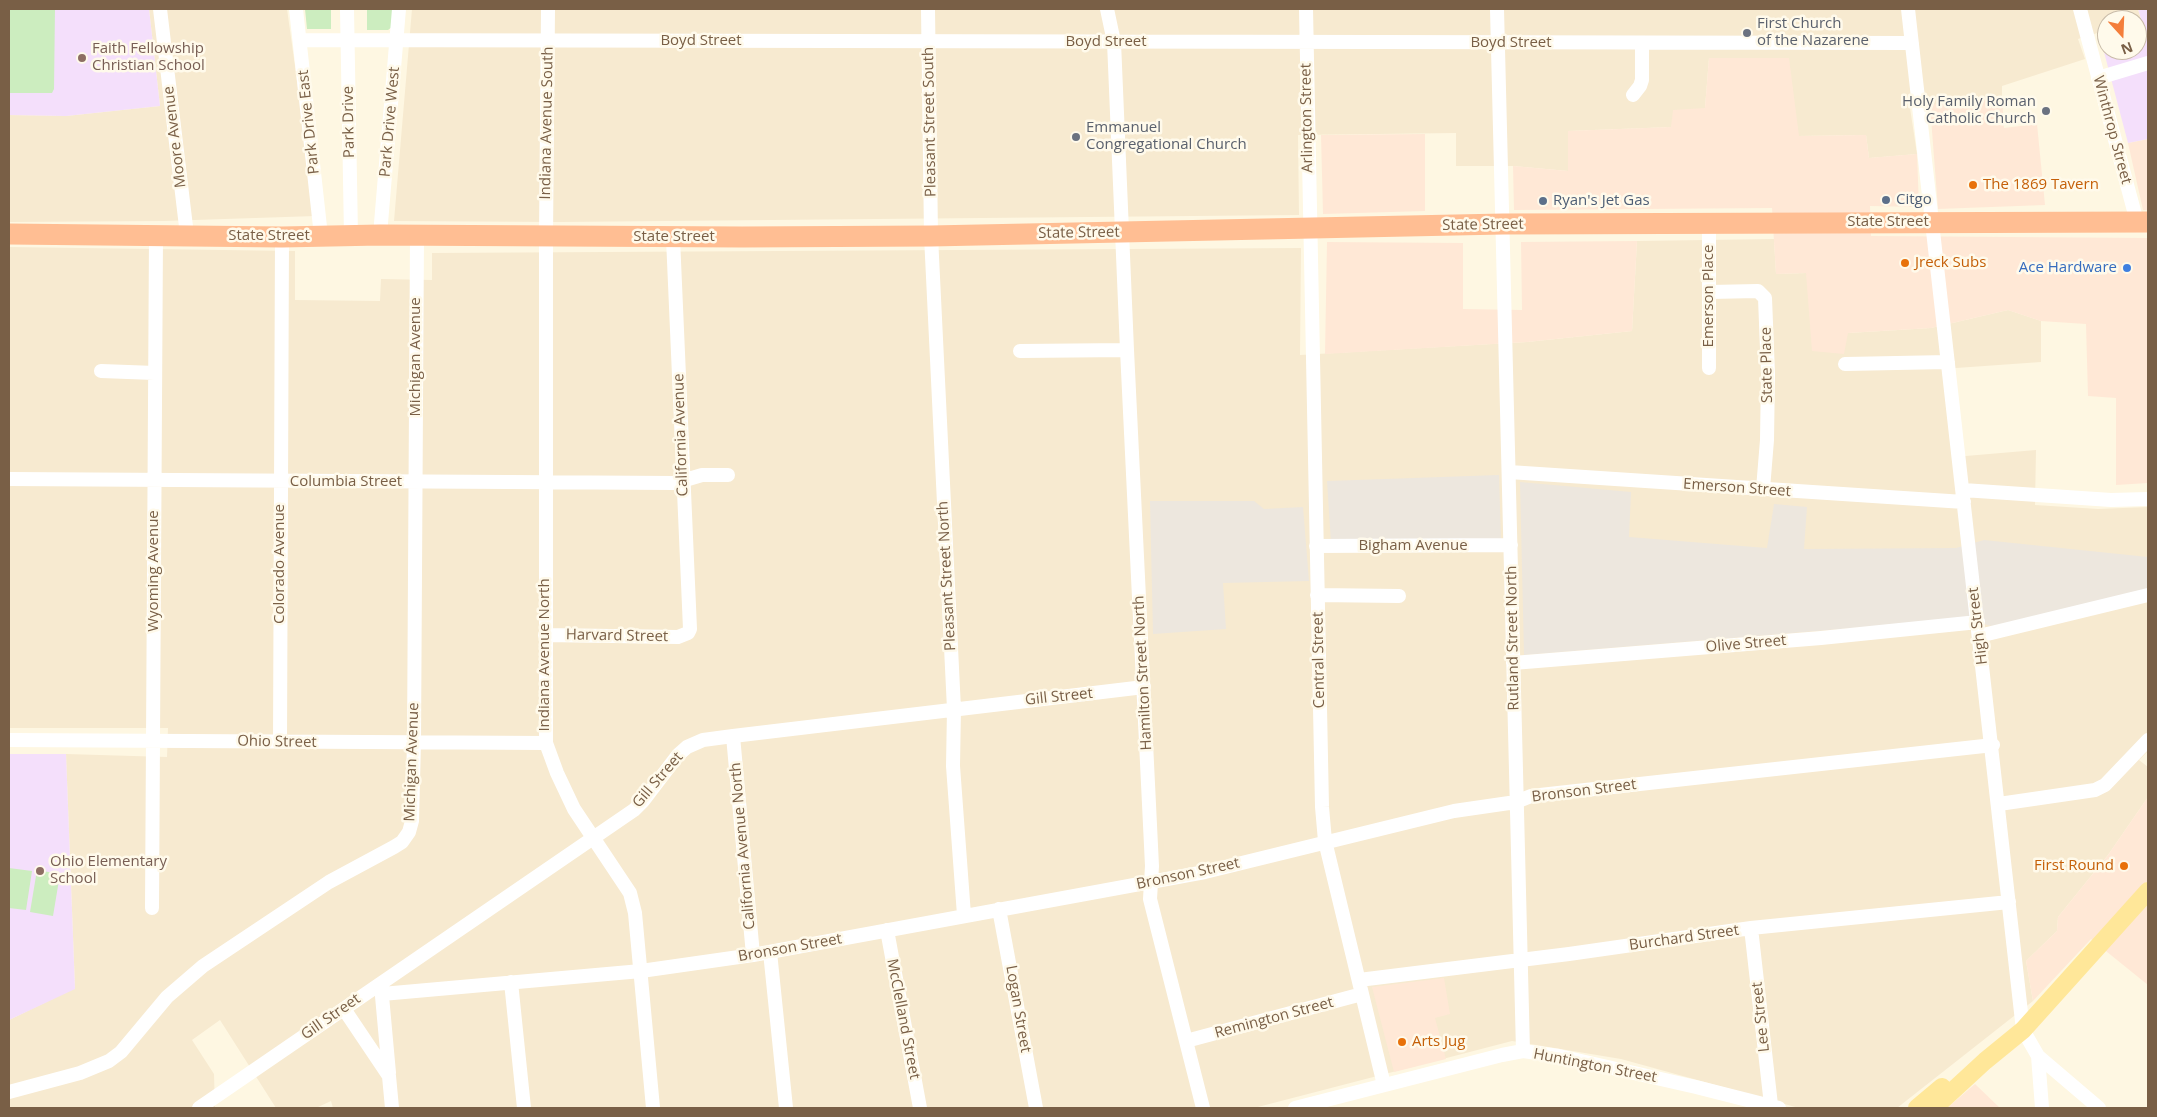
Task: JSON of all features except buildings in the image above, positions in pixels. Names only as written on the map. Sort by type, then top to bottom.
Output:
[{"type":"highway","name":"State Street","points":[[9,234],[673,238],[931,236],[1503,224],[2143,222]]},
{"type":"main road","points":[[1934,1108],[1985,1061],[2023,1030],[2148,891]]},
{"type":"main road","points":[[1917,1108],[1940,1088],[1985,1061]]},
{"type":"street","name":"Moore Avenue","points":[[160,9],[186,235]]},
{"type":"street","name":"Park Drive East","points":[[296,9],[321,236]]},
{"type":"street","name":"Park Drive","points":[[347,9],[351,236]]},
{"type":"street","name":"Park Drive West","points":[[380,235],[399,9]]},
{"type":"street","name":"Indiana Avenue South","points":[[546,237],[548,9]]},
{"type":"street","name":"Pleasant Street South","points":[[928,9],[931,236]]},
{"type":"street","name":"Hamilton Street North","points":[[1107,9],[1114,42],[1152,866],[1150,899],[1203,1108]]},
{"type":"street","name":"Arlington Street","points":[[1306,9],[1309,228]]},
{"type":"street","name":"Rutland Street North","points":[[1497,9],[1516,802],[1524,1051]]},
{"type":"street","name":"High Street","points":[[1908,9],[1993,745],[2023,1030]]},
{"type":"street","name":"Winthrop Street","points":[[2080,9],[2098,78],[2143,222]]},
{"type":"street","name":"Boyd Street","points":[[300,40],[1498,44],[1912,43]]},
{"type":"street","points":[[1633,95],[1642,80],[1642,43]]},
{"type":"street","points":[[2098,78],[2148,63]]},
{"type":"street","name":"Emerson Place","points":[[1709,224],[1710,368]]},
{"type":"street","name":"Central Street","points":[[1309,228],[1322,807],[1325,841],[1384,1085]]},
{"type":"street","name":"Wyoming Avenue","points":[[152,908],[156,235]]},
{"type":"street","name":"Michigan Avenue","points":[[9,1092],[80,1073],[109,1061],[121,1052],[167,997],[204,966],[329,882],[402,842],[409,832],[412,821],[414,742],[417,236]]},
{"type":"street","name":"Pleasant Street North","points":[[931,236],[954,709],[953,766],[964,915]]},
{"type":"street","name":"Colorado Avenue","points":[[280,742],[282,237]]},
{"type":"street","name":"Indiana Avenue North","points":[[546,237],[546,743],[557,773],[574,808],[630,893],[635,913],[653,1108]]},
{"type":"street","name":"California Avenue","points":[[673,238],[690,629],[688,633]]},
{"type":"street","name":"State Place","points":[[1710,292],[1758,292],[1765,298],[1768,374],[1767,440],[1763,490]]},
{"type":"street","points":[[1020,351],[1127,350]]},
{"type":"street","points":[[1845,364],[1948,362]]},
{"type":"street","points":[[101,371],[155,373]]},
{"type":"street","name":"Emerson Street","points":[[1509,472],[1763,490],[2111,500],[2148,499]]},
{"type":"street","name":"Columbia Street","points":[[9,479],[546,484],[675,483],[702,475],[728,475]]},
{"type":"street","name":"Bigham Avenue","points":[[1316,546],[1511,545]]},
{"type":"street","points":[[1317,595],[1399,596]]},
{"type":"street","name":"Olive Street","points":[[1513,663],[1821,638],[1979,629],[2148,595]]},
{"type":"street","name":"Harvard Street","points":[[545,635],[678,637],[688,633]]},
{"type":"street","name":"Gill Street","points":[[199,1108],[344,1008],[381,988],[592,837],[634,810],[678,755],[687,747],[703,740],[733,736],[1144,687]]},
{"type":"street","name":"California Avenue North","points":[[733,736],[753,955]]},
{"type":"street","name":"Ohio Street","points":[[9,740],[546,743]]},
{"type":"street","points":[[1998,804],[2095,790],[2105,785],[2148,740]]},
{"type":"street","name":"Bronson Street","points":[[381,988],[511,982],[641,971],[753,955],[1205,872],[1325,841],[1454,811],[1516,802],[1532,796],[1993,745]]},
{"type":"street","name":"Burchard Street","points":[[1359,980],[1751,928],[2009,902]]},
{"type":"street","name":"Logan Street","points":[[999,909],[1036,1108]]},
{"type":"street","name":"Lee Street","points":[[1751,928],[1775,1107]]},
{"type":"street","name":"McClelland Street","points":[[887,930],[920,1108]]},
{"type":"street","points":[[770,952],[786,1108]]},
{"type":"street","points":[[511,982],[524,1108]]},
{"type":"street","points":[[381,988],[392,1108]]},
{"type":"street","name":"Remington Street","points":[[1186,1041],[1362,994]]},
{"type":"street","points":[[344,1008],[389,1076]]},
{"type":"street","points":[[2023,1030],[2038,1056],[2100,1108]]},
{"type":"street","name":"Huntington Street","points":[[1295,1108],[1524,1051],[1559,1056],[1775,1107]]},
{"type":"street","points":[[2038,1056],[2042,1108]]},
{"type":"shaded area","name":"Faith Fellowship Christian School","points":[[9,9],[149,9],[160,106],[66,116],[9,115]]},
{"type":"shaded area","points":[[149,9],[287,9],[316,216],[164,221],[9,222],[9,115],[66,116],[160,106]]},
{"type":"shaded area","points":[[412,9],[2138,10],[2097,10],[2097,33],[2078,39],[2085,59],[2002,86],[2002,96],[1910,108],[1917,154],[1869,158],[1866,135],[1798,136],[1709,58],[1705,108],[1672,127],[1568,131],[1568,171],[1513,166],[1456,166],[1456,133],[1298,135],[1299,215],[560,222],[394,221]]},
{"type":"shaded area","points":[[2148,9],[2148,139],[2128,143],[2106,60],[2147,60],[2147,10],[2138,10]]},
{"type":"shaded area","points":[[1709,58],[1789,58],[1799,136],[1866,135],[1869,158],[1917,154],[1919,207],[1870,206],[1871,236],[2148,238],[2148,483],[2116,485],[2116,398],[2088,396],[2086,324],[2041,321],[2008,310],[1931,328],[1848,333],[1844,354],[1812,351],[1806,273],[1776,274],[1772,208],[1514,210],[1513,166],[1568,171],[1568,131],[1671,127],[1673,110],[1705,108]]},
{"type":"shaded area","points":[[2002,96],[2004,128],[2037,124],[2045,205],[1938,209],[1930,105]]},
{"type":"shaded area","points":[[1425,134],[1425,211],[1323,214],[1321,135]]},
{"type":"shaded area","points":[[2148,139],[2148,210],[2143,210],[2128,143]]},
{"type":"shaded area","points":[[1774,239],[1776,274],[1806,273],[1848,333],[1931,328],[2008,310],[2041,321],[2041,362],[1942,369],[1954,457],[2036,450],[2035,505],[2098,509],[2148,507],[2148,751],[2139,760],[2148,767],[2148,797],[2108,855],[2058,917],[2057,931],[2026,961],[2033,1001],[1897,1108],[1799,1108],[1621,1059],[1512,1041],[1254,1108],[333,1108],[331,1101],[316,1108],[276,1108],[220,1020],[192,1040],[214,1074],[215,1108],[9,1108],[9,1020],[75,988],[66,754],[167,757],[168,728],[9,728],[9,247],[295,251],[295,300],[380,301],[381,279],[432,280],[432,253],[1301,248],[1300,355],[1527,342],[1632,331],[1637,241]]},
{"type":"shaded area","points":[[1637,241],[1632,331],[1527,342],[1325,354],[1327,242],[1463,243],[1463,309],[1522,310],[1521,242]]},
{"type":"shaded area","points":[[1499,475],[1501,540],[1331,543],[1327,481]]},
{"type":"shaded area","points":[[1520,482],[1631,492],[1629,537],[1767,548],[1774,504],[1807,507],[1804,549],[1956,548],[1984,540],[2148,557],[2148,589],[1992,626],[1962,619],[1524,655]]},
{"type":"shaded area","points":[[1150,501],[1254,501],[1264,509],[1303,507],[1309,581],[1223,583],[1226,629],[1153,634]]},
{"type":"shaded area","name":"Ohio Elementary School","points":[[9,754],[66,754],[75,989],[9,1020]]},
{"type":"shaded area","points":[[2148,797],[2148,985],[2091,939],[2033,1001],[2026,961],[2057,931],[2058,917],[2108,855]]},
{"type":"shaded area","points":[[1444,978],[1450,1014],[1435,1018],[1446,1059],[1394,1072],[1372,987]]},
{"type":"shaded area","points":[[1975,1084],[2000,1108],[1947,1108]]},
{"type":"green space","points":[[9,9],[55,9],[54,89],[52,93],[9,93]]},
{"type":"green space","points":[[305,9],[331,9],[331,29],[307,29]]},
{"type":"green space","points":[[367,9],[394,9],[392,27],[388,30],[367,30]]},
{"type":"green space","points":[[9,868],[32,871],[26,910],[9,908]]},
{"type":"green space","points":[[37,870],[60,874],[53,916],[30,912]]},
{"type":"place","name":"First Church of the Nazarene","points":[[1747,33]]},
{"type":"place","name":"Faith Fellowship Christian School","points":[[82,58]]},
{"type":"place","name":"Holy Family Roman Catholic Church","points":[[2046,111]]},
{"type":"place","name":"Emmanuel Congregational Church","points":[[1076,137]]},
{"type":"place","name":"The 1869 Tavern","points":[[1973,185]]},
{"type":"place","name":"Citgo","points":[[1886,200]]},
{"type":"place","name":"Ryan's Jet Gas","points":[[1543,201]]},
{"type":"place","name":"Jreck Subs","points":[[1905,263]]},
{"type":"place","name":"Ace Hardware","points":[[2127,268]]},
{"type":"place","name":"First Round","points":[[2124,866]]},
{"type":"place","name":"Ohio Elementary School","points":[[40,871]]},
{"type":"place","name":"Arts Jug","points":[[1402,1042]]}]
